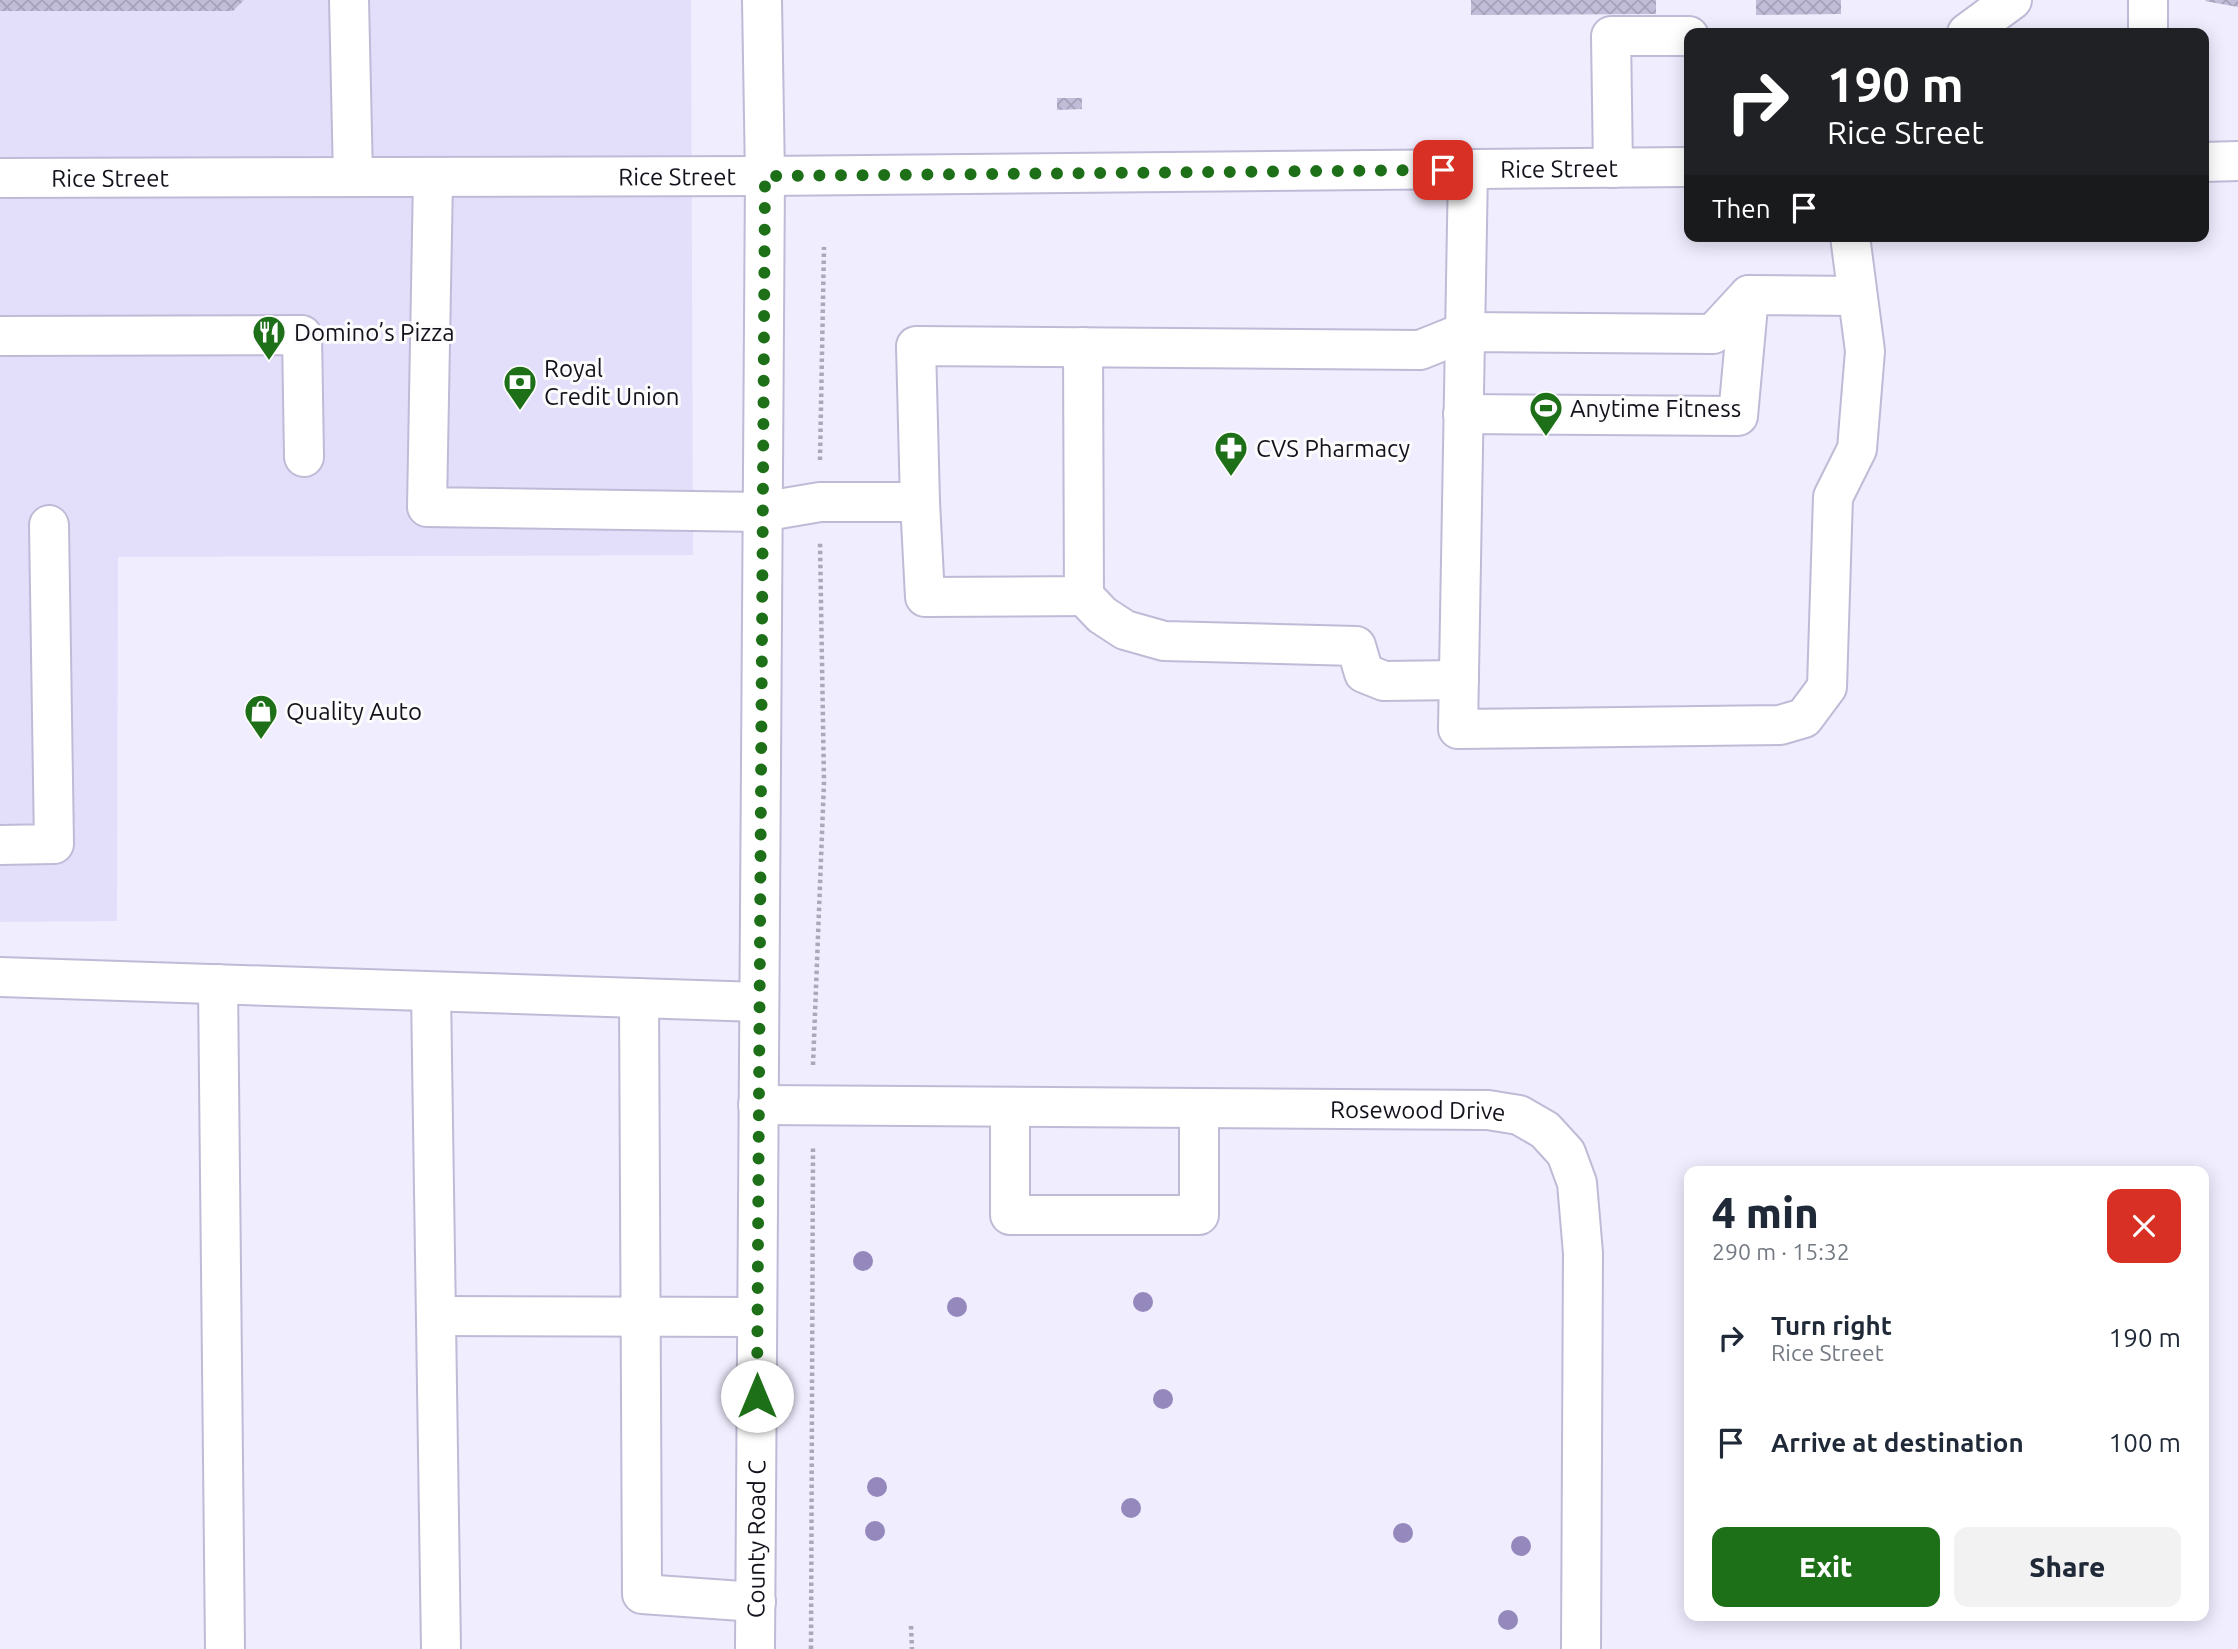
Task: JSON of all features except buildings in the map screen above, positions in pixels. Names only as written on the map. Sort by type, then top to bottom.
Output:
[{"type":"main road","points":[[349,0],[353,177]]},
{"type":"main road","name":"County Road C","points":[[755,1649],[765,176],[762,0]]},
{"type":"main road","points":[[1974,28],[2012,0]]},
{"type":"main road","points":[[2148,0],[2148,28]]},
{"type":"main road","points":[[1613,167],[1611,36],[1684,36]]},
{"type":"main road","points":[[2209,162],[2238,161]]},
{"type":"main road","name":"Rice Street","points":[[0,178],[765,176],[1684,167]]},
{"type":"main road","points":[[1468,169],[1458,729],[1780,725],[1804,718],[1827,687],[1833,496],[1857,449],[1865,351],[1851,242]]},
{"type":"main road","points":[[433,178],[427,507],[761,513],[820,502],[920,502]]},
{"type":"main road","points":[[1463,414],[1738,416],[1749,295]]},
{"type":"main road","points":[[1084,596],[925,597],[916,346],[1420,350],[1465,331],[1713,334],[1749,295],[1856,296]]},
{"type":"main road","points":[[0,337],[302,335],[304,457]]},
{"type":"main road","points":[[1083,348],[1084,596],[1102,615],[1125,629],[1164,641],[1356,646],[1364,673],[1384,681],[1459,680]]},
{"type":"main road","points":[[0,845],[54,844],[49,525]]},
{"type":"main road","points":[[0,977],[759,1002]]},
{"type":"main road","points":[[218,984],[225,1649]]},
{"type":"main road","points":[[431,992],[441,1649]]},
{"type":"main road","points":[[639,998],[642,1594],[756,1601]]},
{"type":"main road","name":"Rosewood Drive","points":[[758,1105],[1488,1110],[1519,1115],[1545,1130],[1566,1153],[1577,1183],[1583,1254],[1581,1649]]},
{"type":"main road","points":[[1010,1107],[1010,1215],[1199,1215],[1199,1109]]},
{"type":"main road","points":[[436,1316],[757,1317]]},
{"type":"path","points":[[813,1056],[824,782],[819,427],[824,247]]},
{"type":"path","points":[[811,1649],[813,1153]]},
{"type":"path","points":[[911,1626],[912,1649]]},
{"type":"shaded area","points":[[0,0],[691,0],[693,555],[118,557],[117,921],[0,922]]},
{"type":"place","name":"Domino’s Pizza","points":[[269,362]]},
{"type":"place","name":"Royal Credit Union","points":[[520,412]]},
{"type":"place","name":"Anytime Fitness","points":[[1546,438]]},
{"type":"place","name":"CVS Pharmacy","points":[[1231,478]]},
{"type":"place","name":"Quality Auto","points":[[261,741]]},
{"type":"route","points":[[757,1396],[765,176],[1443,170]]}]
